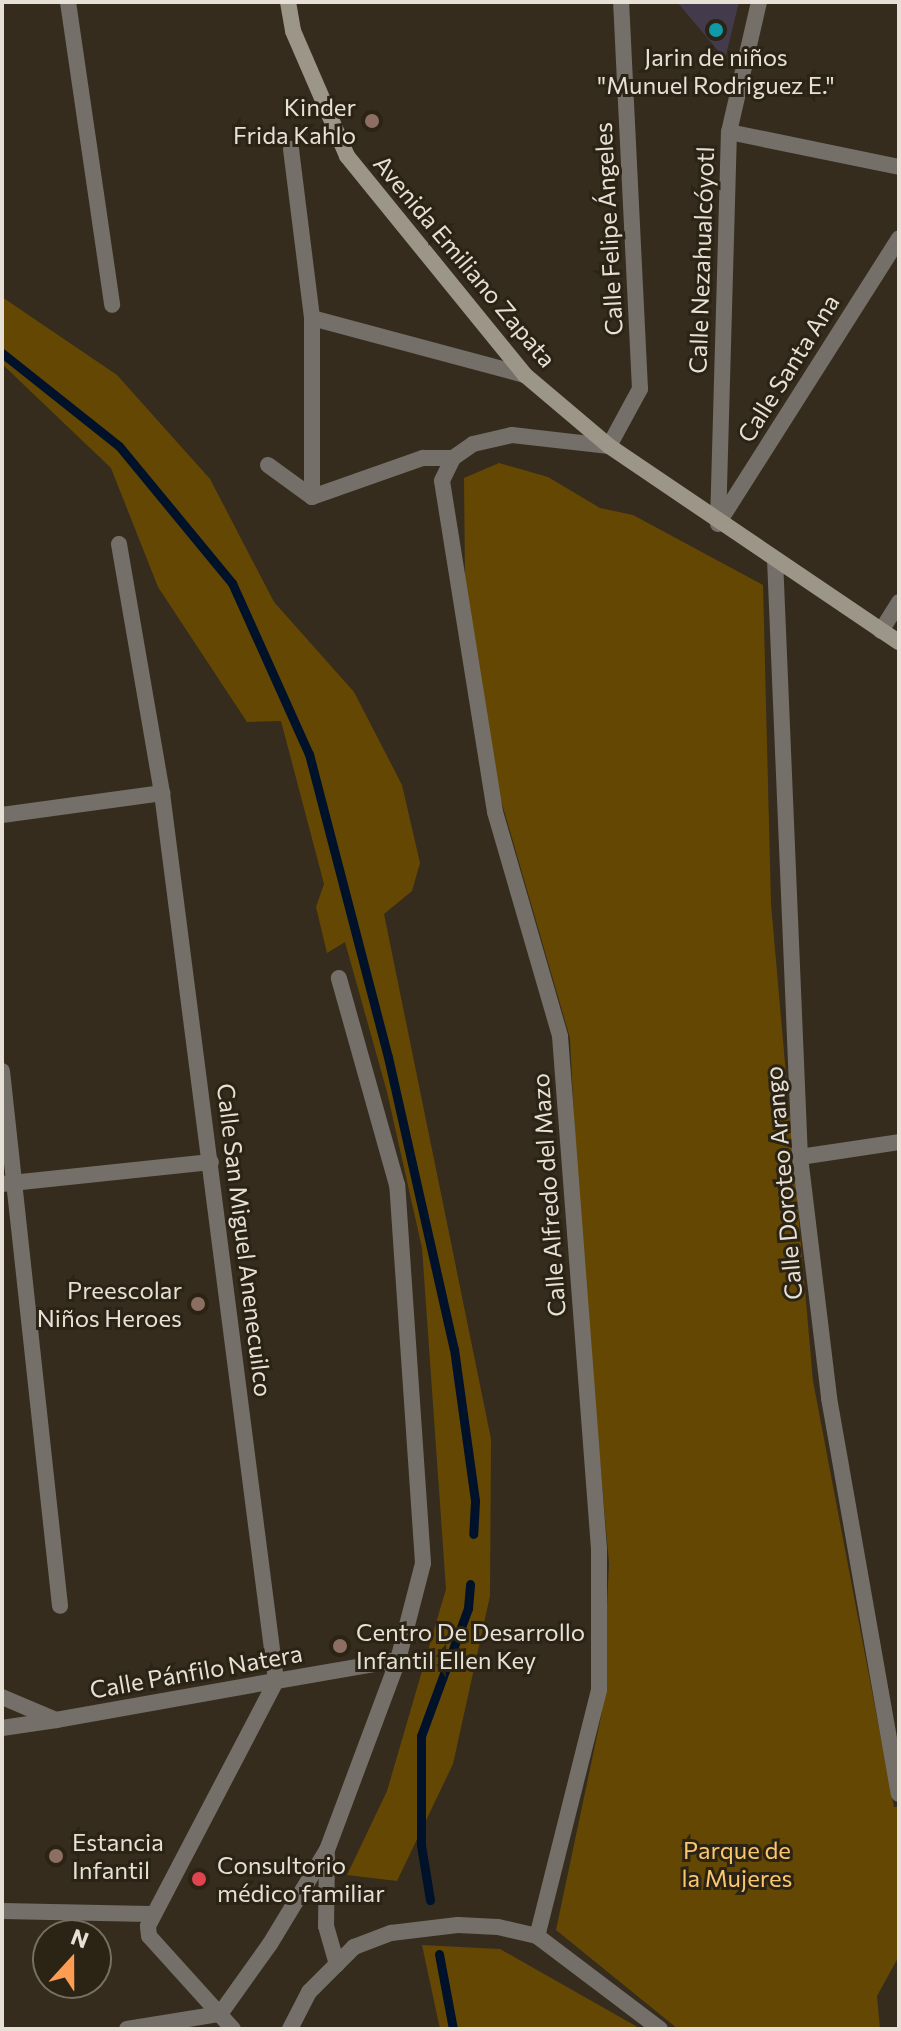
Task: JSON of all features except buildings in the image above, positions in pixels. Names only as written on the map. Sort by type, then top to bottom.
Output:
[{"type":"main road","name":"Avenida Emiliano Zapata","points":[[288,2],[293,31],[347,156],[525,375],[609,446],[718,524],[899,642]]},
{"type":"street","points":[[68,2],[112,305]]},
{"type":"street","name":"Calle Felipe Ángeles","points":[[609,446],[640,389],[621,2]]},
{"type":"street","name":"Calle Nezahualcóyotl","points":[[718,524],[729,132],[759,2]]},
{"type":"street","points":[[729,132],[899,167]]},
{"type":"street","points":[[291,149],[312,318],[312,497]]},
{"type":"street","name":"Calle Santa Ana","points":[[718,524],[899,238]]},
{"type":"street","points":[[312,318],[525,375]]},
{"type":"street","points":[[312,497],[423,458],[453,458],[473,444],[512,435],[609,446]]},
{"type":"street","name":"Calle Alfredo del Mazo","points":[[453,458],[442,481],[495,812],[560,1036],[599,1549],[599,1690],[537,1936]]},
{"type":"street","points":[[268,465],[312,497]]},
{"type":"street","name":"Calle San Miguel Anenecuilco","points":[[119,544],[162,793],[276,1681]]},
{"type":"street","name":"Calle Doroteo Arango","points":[[775,559],[800,1157],[829,1398],[899,1794]]},
{"type":"street","points":[[881,631],[899,602]]},
{"type":"street","points":[[2,815],[162,793]]},
{"type":"street","points":[[127,2029],[220,2014],[327,1850],[398,1660],[423,1563],[397,1185],[339,978]]},
{"type":"street","points":[[2,1071],[8,1184],[60,1606]]},
{"type":"street","points":[[800,1157],[899,1142]]},
{"type":"street","points":[[8,1184],[211,1162]]},
{"type":"street","name":"Calle Pánfilo Natera","points":[[2,1728],[398,1660]]},
{"type":"street","points":[[233,2029],[149,1936],[150,1914],[276,1681]]},
{"type":"street","points":[[2,1697],[56,1720]]},
{"type":"street","points":[[327,1850],[326,1926],[337,1964]]},
{"type":"street","points":[[2,1911],[150,1914]]},
{"type":"street","points":[[290,2029],[309,1992],[337,1964],[370,1938],[411,1929],[498,1927],[537,1936],[660,2029]]},
{"type":"green space","points":[[2,297],[117,375],[210,479],[274,602],[354,692],[402,785],[420,863],[412,891],[384,914],[491,1439],[490,1596],[453,1764],[397,1881],[347,1875],[387,1791],[446,1589],[422,1248],[387,1092],[345,942],[327,953],[316,907],[324,884],[281,721],[247,722],[158,587],[111,468],[2,364]]},
{"type":"green space","name":"Parque de la Mujeres","points":[[499,463],[548,477],[600,508],[633,515],[763,585],[771,904],[813,1381],[894,1807],[899,1807],[899,1956],[877,1996],[880,2029],[678,2029],[556,1930],[602,1712],[609,1563],[579,1220],[570,1038],[494,776],[465,577],[464,478]]},
{"type":"green space","points":[[422,1945],[500,1949],[641,2029],[440,2029]]},
{"type":"waterway","points":[[2,353],[119,446],[232,583],[309,754],[388,1057],[454,1349],[475,1501],[473,1534]]},
{"type":"waterway","points":[[430,1900],[421,1845],[421,1736],[468,1608],[470,1584]]},
{"type":"waterway","points":[[439,1954],[453,2029]]},
{"type":"place","name":"Jarin de niños \"Munuel Rodriguez E.\"","points":[[716,30]]},
{"type":"place","name":"Kinder Frida Kahlo","points":[[372,121]]},
{"type":"place","name":"Preescolar Niños Heroes","points":[[198,1304]]},
{"type":"place","name":"Centro De Desarrollo Infantil Ellen Key","points":[[340,1646]]},
{"type":"place","name":"Estancia Infantil","points":[[56,1856]]},
{"type":"place","name":"Consultorio médico familiar","points":[[199,1879]]}]
